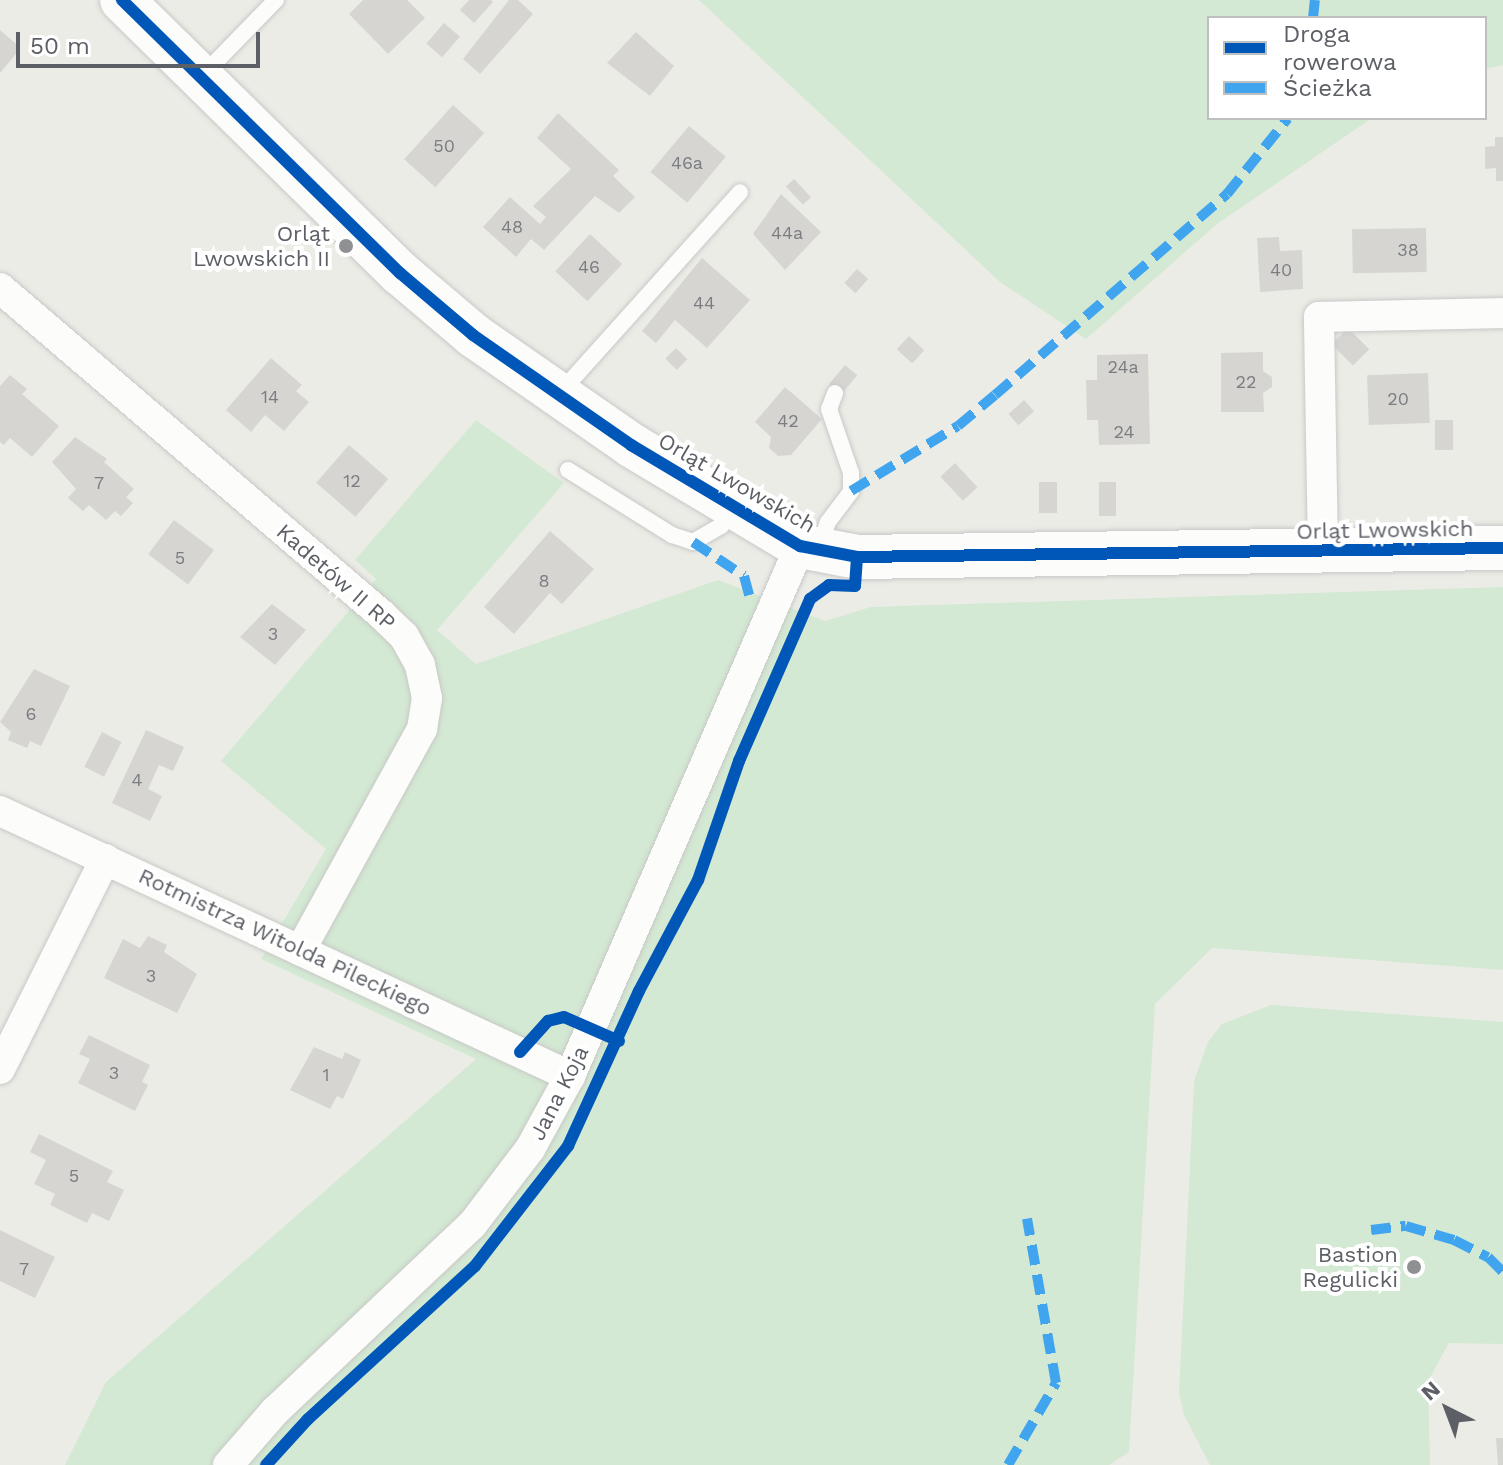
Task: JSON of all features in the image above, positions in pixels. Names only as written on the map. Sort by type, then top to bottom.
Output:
[{"type":"street","name":"Orląt Lwowskich","points":[[122,0],[400,273],[473,335],[558,395],[735,510],[809,549],[857,557],[1503,548]]},
{"type":"street","name":"Kadetów II RP","points":[[0,288],[382,615],[404,636],[420,665],[427,698],[422,729],[300,951]]},
{"type":"street","name":"Orląt Lwowskich","points":[[1323,551],[1319,317],[1503,313]]},
{"type":"street","name":"Jana Koja","points":[[228,1465],[275,1411],[472,1225],[530,1149],[570,1076],[809,549]]},
{"type":"street","name":"Rotmistrza Witolda Pileckiego","points":[[0,811],[570,1076]]},
{"type":"street","points":[[0,1069],[105,859]]},
{"type":"lane","points":[[201,77],[276,0]]},
{"type":"lane","points":[[558,395],[740,192]]},
{"type":"lane","points":[[809,549],[851,491],[851,473],[829,409],[835,393]]},
{"type":"lane","points":[[568,470],[672,535],[693,542],[721,526],[735,510]]},
{"type":"green space","points":[[699,0],[1503,0],[1503,65],[1487,69],[1487,16],[1207,16],[1207,120],[1369,120],[1217,224],[1086,339],[1000,282]]},
{"type":"green space","points":[[476,420],[564,483],[437,630],[476,664],[718,580],[825,621],[871,607],[1503,587],[1503,970],[1212,948],[1155,1004],[1129,1452],[1109,1465],[65,1465],[106,1382],[476,1059],[261,959],[326,849],[221,761],[376,579],[355,560]]},
{"type":"green space","points":[[1271,1005],[1503,1022],[1503,1344],[1449,1343],[1428,1381],[1430,1465],[1210,1465],[1184,1415],[1179,1393],[1194,1081],[1208,1042],[1222,1024]]},
{"type":"building","points":[[363,0],[407,0],[425,18],[388,54],[349,14]]},
{"type":"building","points":[[469,0],[493,2],[474,23],[460,10]]},
{"type":"building","points":[[509,0],[518,0],[533,14],[480,74],[463,59]]},
{"type":"building","points":[[444,23],[460,37],[442,57],[426,43]]},
{"type":"building","points":[[0,30],[21,48],[0,73]]},
{"type":"building","points":[[636,32],[674,66],[650,96],[607,63]]},
{"type":"building","points":[[453,105],[484,133],[435,187],[404,159]]},
{"type":"building","points":[[558,113],[619,170],[613,176],[635,197],[619,213],[595,196],[544,250],[531,239],[516,257],[483,227],[510,197],[540,224],[546,217],[533,206],[571,169],[537,138]]},
{"type":"building","points":[[689,126],[726,157],[687,203],[650,172]]},
{"type":"building","points":[[1495,137],[1503,137],[1503,181],[1496,181],[1496,168],[1485,169],[1485,147],[1495,146]]},
{"type":"building","points":[[794,179],[811,197],[803,205],[786,187]]},
{"type":"building","points":[[781,194],[821,232],[785,270],[753,234]]},
{"type":"building","points":[[1426,228],[1427,272],[1353,273],[1352,229]]},
{"type":"building","points":[[590,234],[622,264],[587,301],[555,271]]},
{"type":"building","points":[[1279,237],[1280,251],[1302,250],[1303,289],[1260,292],[1257,238]]},
{"type":"building","points":[[702,258],[750,300],[707,348],[675,320],[656,343],[642,331]]},
{"type":"building","points":[[857,269],[868,279],[855,293],[844,283]]},
{"type":"building","points":[[1348,328],[1369,349],[1353,365],[1332,344]]},
{"type":"building","points":[[909,336],[924,350],[912,363],[897,349]]},
{"type":"building","points":[[676,348],[687,359],[677,370],[665,359]]},
{"type":"building","points":[[1263,352],[1263,371],[1272,377],[1272,387],[1263,393],[1264,412],[1221,412],[1221,353]]},
{"type":"building","points":[[1148,354],[1150,444],[1099,445],[1098,420],[1087,420],[1086,380],[1097,380],[1097,355]]},
{"type":"building","points":[[271,358],[302,385],[296,391],[309,402],[284,431],[265,415],[251,432],[226,410]]},
{"type":"building","points":[[845,365],[857,375],[841,394],[829,384]]},
{"type":"building","points":[[1428,373],[1430,423],[1369,425],[1367,375]]},
{"type":"building","points":[[10,375],[27,389],[22,394],[59,426],[32,457],[10,438],[4,445],[0,442],[0,386]]},
{"type":"building","points":[[785,387],[822,419],[791,455],[778,456],[769,448],[771,437],[755,422]]},
{"type":"building","points":[[1024,400],[1034,411],[1018,425],[1008,414]]},
{"type":"building","points":[[1435,420],[1453,420],[1453,450],[1435,450]]},
{"type":"building","points":[[75,437],[107,459],[104,462],[134,489],[126,497],[133,503],[121,516],[115,511],[106,520],[89,505],[83,511],[68,498],[76,489],[52,462]]},
{"type":"building","points":[[349,445],[388,479],[355,517],[316,483]]},
{"type":"building","points":[[955,463],[978,487],[963,501],[940,477]]},
{"type":"building","points":[[1039,482],[1057,482],[1057,513],[1039,513]]},
{"type":"building","points":[[1099,482],[1116,482],[1116,516],[1099,516]]},
{"type":"building","points":[[174,520],[214,550],[188,584],[148,554]]},
{"type":"building","points":[[550,531],[594,569],[562,604],[550,593],[514,634],[484,607]]},
{"type":"building","points":[[272,604],[306,630],[275,665],[240,637]]},
{"type":"building","points":[[34,669],[70,686],[41,746],[30,741],[27,748],[8,740],[11,732],[0,722]]},
{"type":"building","points":[[146,730],[184,747],[173,771],[159,765],[148,789],[162,796],[150,821],[112,803]]},
{"type":"building","points":[[102,732],[122,742],[104,777],[84,767]]},
{"type":"building","points":[[148,936],[167,945],[164,952],[197,974],[177,1013],[104,978],[123,939],[140,948]]},
{"type":"building","points":[[89,1035],[150,1065],[142,1082],[148,1085],[135,1111],[78,1083],[90,1059],[79,1054]]},
{"type":"building","points":[[314,1047],[342,1059],[345,1052],[361,1060],[343,1099],[337,1096],[330,1109],[290,1090]]},
{"type":"building","points":[[39,1134],[113,1171],[107,1182],[124,1190],[109,1221],[92,1213],[87,1223],[50,1205],[55,1194],[34,1184],[46,1160],[30,1152]]},
{"type":"building","points":[[0,1230],[55,1257],[35,1298],[0,1281]]},
{"type":"building","points":[[1496,1438],[1503,1438],[1503,1465],[1498,1465]]},
{"type":"marked path","points":[[1313,16],[1315,0]]},
{"type":"marked path","points":[[851,491],[958,426],[995,395],[1227,194],[1286,120]]},
{"type":"marked path","points":[[693,542],[744,576],[749,595]]},
{"type":"marked path","points":[[1008,1465],[1056,1383],[1027,1219]]},
{"type":"marked path","points":[[1371,1230],[1406,1226],[1454,1240],[1488,1257],[1503,1272]]},
{"type":"cycle path","points":[[122,0],[400,273],[473,335],[631,445],[800,546],[857,557],[1503,548]]},
{"type":"cycle path","points":[[266,1465],[308,1419],[475,1266],[568,1146],[639,991],[698,880],[739,761],[810,599],[829,585],[855,586],[857,557]]},
{"type":"cycle path","points":[[520,1052],[548,1021],[564,1017],[619,1041]]},
{"type":"place","name":"Orląt Lwowskich II","points":[[346,246]]},
{"type":"place","name":"Bastion Regulicki","points":[[1414,1267]]}]
